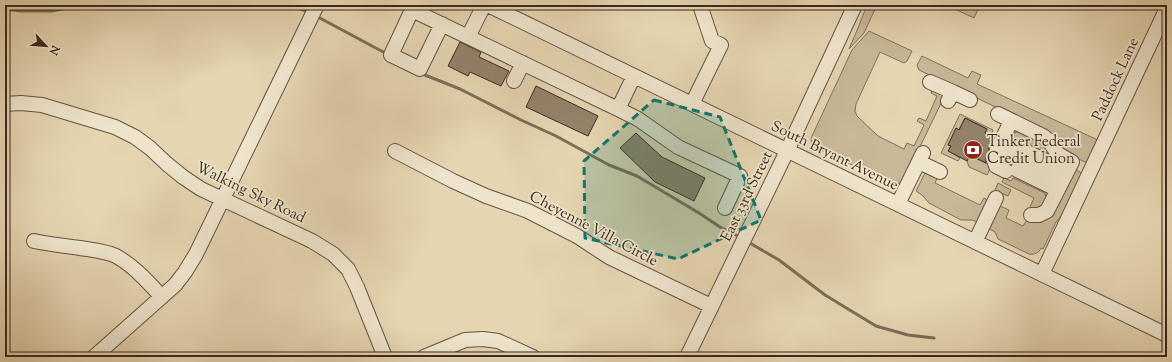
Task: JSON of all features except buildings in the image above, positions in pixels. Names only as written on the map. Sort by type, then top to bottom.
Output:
[{"type":"street","points":[[94,357],[175,285],[185,272],[196,254],[317,5]]},
{"type":"street","points":[[468,37],[484,5]]},
{"type":"street","name":"South Bryant Avenue","points":[[488,5],[505,9],[634,76],[1167,334]]},
{"type":"street","points":[[692,104],[721,45],[712,41],[700,5]]},
{"type":"street","name":"East 33rd Street","points":[[687,357],[787,151],[851,6]]},
{"type":"street","name":"Paddock Lane","points":[[1042,274],[1167,8]]},
{"type":"street","points":[[442,24],[638,119],[678,147],[740,176],[725,208]]},
{"type":"street","points":[[514,81],[523,64]]},
{"type":"street","points":[[618,109],[634,76]]},
{"type":"street","points":[[930,82],[950,97],[970,100]]},
{"type":"street","name":"Walking Sky Road","points":[[5,104],[21,103],[42,106],[115,127],[135,137],[183,177],[201,189],[312,241],[333,254],[348,269],[357,287],[385,357]]},
{"type":"street","points":[[998,114],[1043,136],[1049,141],[1058,154],[1063,180],[1047,211],[1039,215],[1031,215]]},
{"type":"street","points":[[1012,120],[997,153],[996,166],[1017,161],[1063,180],[1091,171]]},
{"type":"street","points":[[1005,134],[1006,141],[1017,161],[1063,180]]},
{"type":"street","name":"Cheyenne Villa Circle","points":[[395,151],[479,193],[528,211],[577,236],[609,257],[711,306]]},
{"type":"street","points":[[898,204],[921,158],[940,172]]},
{"type":"street","points":[[975,242],[996,199]]},
{"type":"street","points":[[34,241],[102,251],[114,255],[135,269],[162,297]]},
{"type":"street","points":[[424,357],[466,340],[483,339],[498,341],[533,357]]},
{"type":"highlighted area","points":[[654,100],[720,117],[761,220],[678,259],[585,238],[584,161]]},
{"type":"shaded area","points":[[867,5],[877,5],[864,33],[849,49],[858,28]]},
{"type":"shaded area","points":[[946,5],[980,5],[974,18]]},
{"type":"shaded area","points":[[869,31],[912,51],[907,61],[904,63],[880,52],[856,104],[855,111],[857,116],[878,136],[904,149],[907,143],[914,146],[924,125],[917,121],[919,118],[926,121],[937,96],[931,93],[932,90],[945,95],[902,184],[883,180],[817,148],[811,141],[811,138],[852,50]]},
{"type":"shaded area","points":[[922,56],[968,78],[972,71],[981,75],[977,84],[1100,141],[1087,162],[1066,153],[1045,131],[919,70],[917,65]]},
{"type":"shaded area","points":[[960,114],[993,130],[991,136],[985,133],[987,129],[965,118],[959,130],[956,129],[949,151],[960,158],[958,161],[941,153]]},
{"type":"shaded area","points":[[1018,131],[1043,144],[1054,158],[1011,138],[1013,134]]},
{"type":"shaded area","points":[[970,155],[987,164],[990,158],[992,165],[987,175],[969,167],[967,161]]},
{"type":"shaded area","points":[[1076,170],[1082,174],[1070,205],[1056,222],[1043,249],[1041,248],[1034,254],[1029,254],[998,239],[995,232],[988,228],[998,207],[1000,206],[1009,210],[1006,218],[1023,226],[1027,220],[1045,220],[1051,216],[1074,171]]},
{"type":"shaded area","points":[[927,172],[938,176],[935,183],[980,205],[984,198],[986,199],[987,201],[978,222],[972,220],[961,220],[929,203],[916,191],[925,173]]},
{"type":"shaded area","points":[[1004,178],[1011,181],[1013,178],[1045,193],[1046,197],[1042,207],[1035,210],[1030,207],[1034,198],[1002,182]]},
{"type":"shaded area","points":[[998,183],[1011,190],[1008,196],[995,190]]},
{"type":"waterway","points":[[5,9],[20,11],[52,11],[83,5]]},
{"type":"waterway","points":[[293,5],[309,13]]},
{"type":"waterway","points":[[316,16],[387,54]]},
{"type":"waterway","points":[[420,73],[460,89],[556,136],[609,165],[637,176],[720,227],[742,238]]},
{"type":"waterway","points":[[748,242],[779,260],[825,295],[876,326],[908,335],[934,338]]},
{"type":"place","name":"Tinker Federal Credit Union","points":[[973,150]]}]
